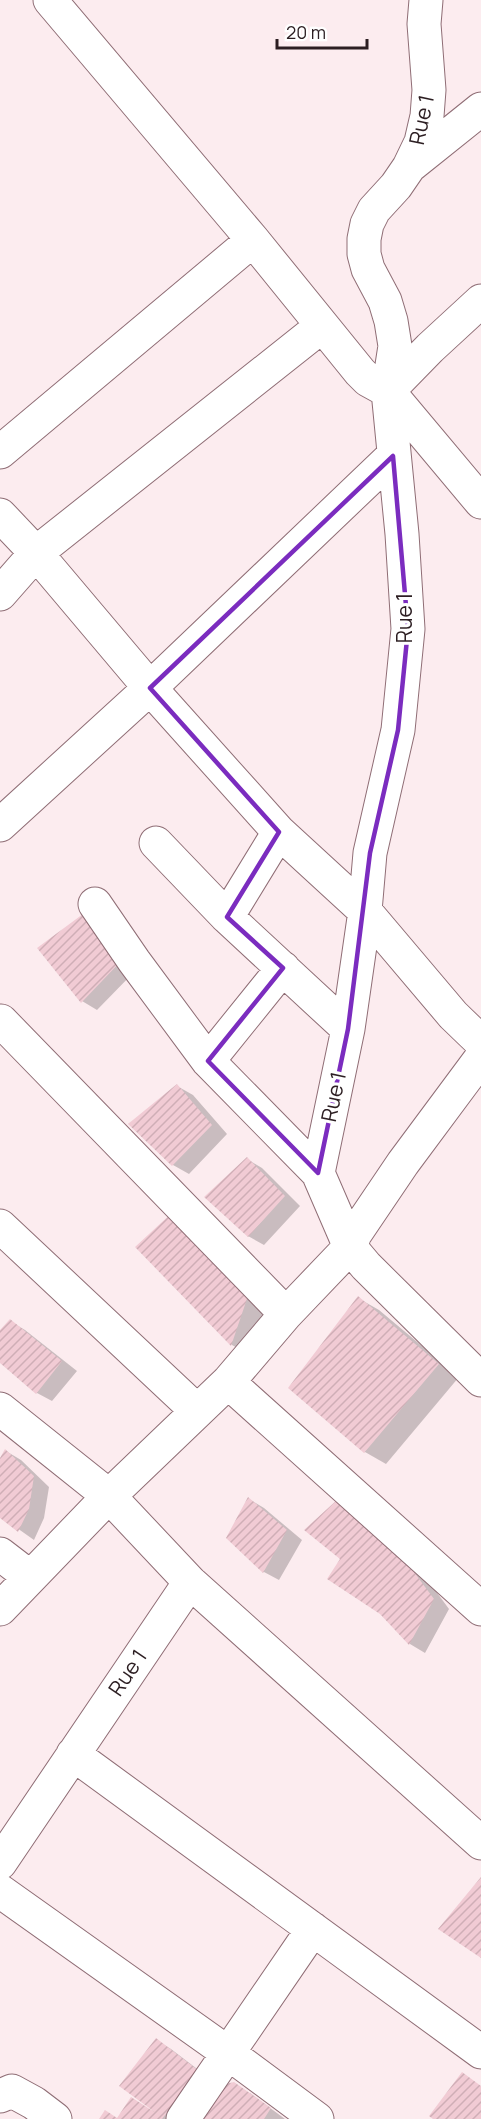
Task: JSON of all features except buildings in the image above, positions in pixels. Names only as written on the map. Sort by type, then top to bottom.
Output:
[{"type":"street","points":[[50,0],[368,380],[388,391],[481,502]]},
{"type":"street","points":[[75,0],[271,227],[376,361],[382,370],[388,391]]},
{"type":"street","name":"Rue 1","points":[[318,1173],[348,1029],[365,911],[370,853],[398,730],[408,629],[402,534],[388,391],[394,346],[391,321],[385,301],[364,254],[364,239],[367,224],[374,210],[410,167],[427,116],[429,90],[424,24],[426,0]]},
{"type":"street","points":[[410,167],[481,109]]},
{"type":"street","points":[[0,452],[253,240]]},
{"type":"street","points":[[388,391],[481,301]]},
{"type":"street","points":[[0,594],[36,553],[322,326]]},
{"type":"street","points":[[0,825],[150,688],[393,456]]},
{"type":"street","points":[[0,515],[36,553],[150,688],[279,832],[365,911],[453,1015],[481,1042]]},
{"type":"street","points":[[227,917],[279,832]]},
{"type":"street","points":[[156,843],[227,917],[348,1029]]},
{"type":"street","points":[[95,903],[134,961],[208,1061],[318,1173],[350,1247],[366,1266],[481,1380]]},
{"type":"street","points":[[208,1061],[283,968]]},
{"type":"street","points":[[2,1021],[286,1314]]},
{"type":"street","points":[[0,1609],[109,1496],[228,1382],[286,1314],[350,1247],[355,1234],[403,1163],[481,1058]]},
{"type":"street","points":[[0,1226],[197,1411]]},
{"type":"street","points":[[228,1382],[481,1609]]},
{"type":"street","points":[[0,1409],[109,1496],[190,1582],[481,1843]]},
{"type":"street","points":[[0,1554],[30,1577]]},
{"type":"street","name":"Rue 1","points":[[0,1863],[190,1582]]},
{"type":"street","points":[[74,1754],[481,2052]]},
{"type":"street","points":[[0,1891],[317,2119]]},
{"type":"street","points":[[183,2119],[313,1929]]},
{"type":"street","points":[[0,2096],[12,2091],[56,2119]]},
{"type":"highlighted area","points":[[393,456],[408,629],[398,730],[370,853],[348,1029],[318,1173],[208,1061],[283,968],[227,917],[279,832],[150,688]]}]
